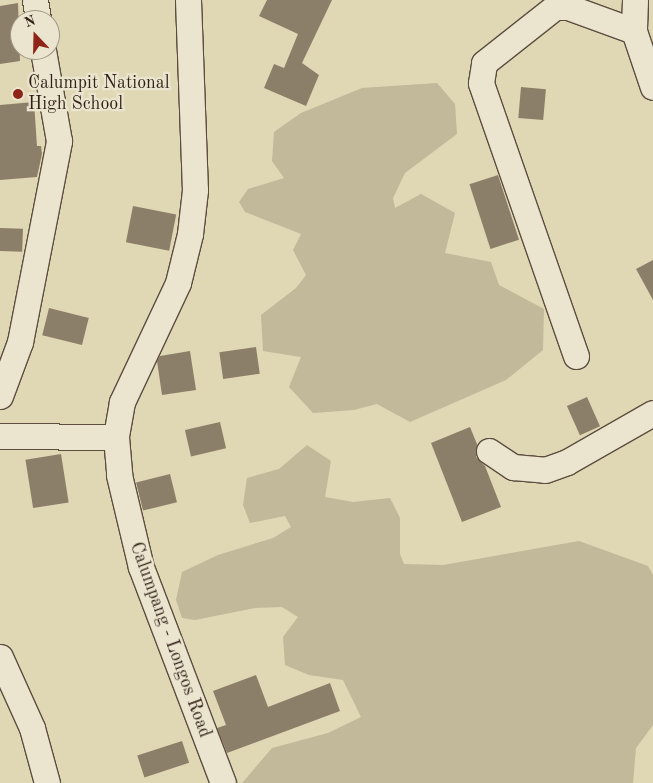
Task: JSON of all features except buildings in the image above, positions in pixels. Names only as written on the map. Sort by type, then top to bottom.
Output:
[{"type":"street","name":"Calumpang - Longos Road","points":[[188,0],[195,190],[190,234],[178,283],[122,402],[116,437],[118,476],[141,567],[222,783]]},
{"type":"street","points":[[635,0],[634,31],[653,87]]},
{"type":"street","points":[[576,356],[481,83],[484,63],[555,7],[568,7],[634,31]]},
{"type":"street","points":[[0,396],[20,342],[59,141],[45,60]]},
{"type":"street","points":[[489,451],[513,467],[545,470],[567,462],[653,413]]},
{"type":"street","points":[[0,436],[116,437]]},
{"type":"street","points":[[0,658],[32,728],[47,783]]},
{"type":"shaded area","points":[[437,83],[455,104],[457,134],[405,173],[393,198],[395,208],[421,194],[455,213],[445,253],[491,262],[499,285],[544,309],[543,350],[506,380],[410,422],[377,404],[354,410],[313,413],[289,387],[301,357],[263,351],[261,315],[296,288],[306,275],[293,250],[301,234],[245,212],[239,202],[248,189],[284,178],[272,161],[274,132],[301,113],[362,88]]},
{"type":"shaded area","points":[[307,445],[331,461],[325,497],[353,502],[390,498],[400,518],[400,554],[404,564],[443,565],[579,541],[648,566],[653,575],[653,725],[636,748],[633,783],[242,783],[272,748],[328,733],[361,717],[343,680],[309,675],[285,665],[283,637],[298,617],[282,607],[255,608],[195,620],[182,618],[176,600],[182,572],[218,555],[273,538],[291,527],[285,516],[250,523],[243,505],[247,478],[279,469]]},
{"type":"place","name":"Calumpit National High School","points":[[18,94]]}]
